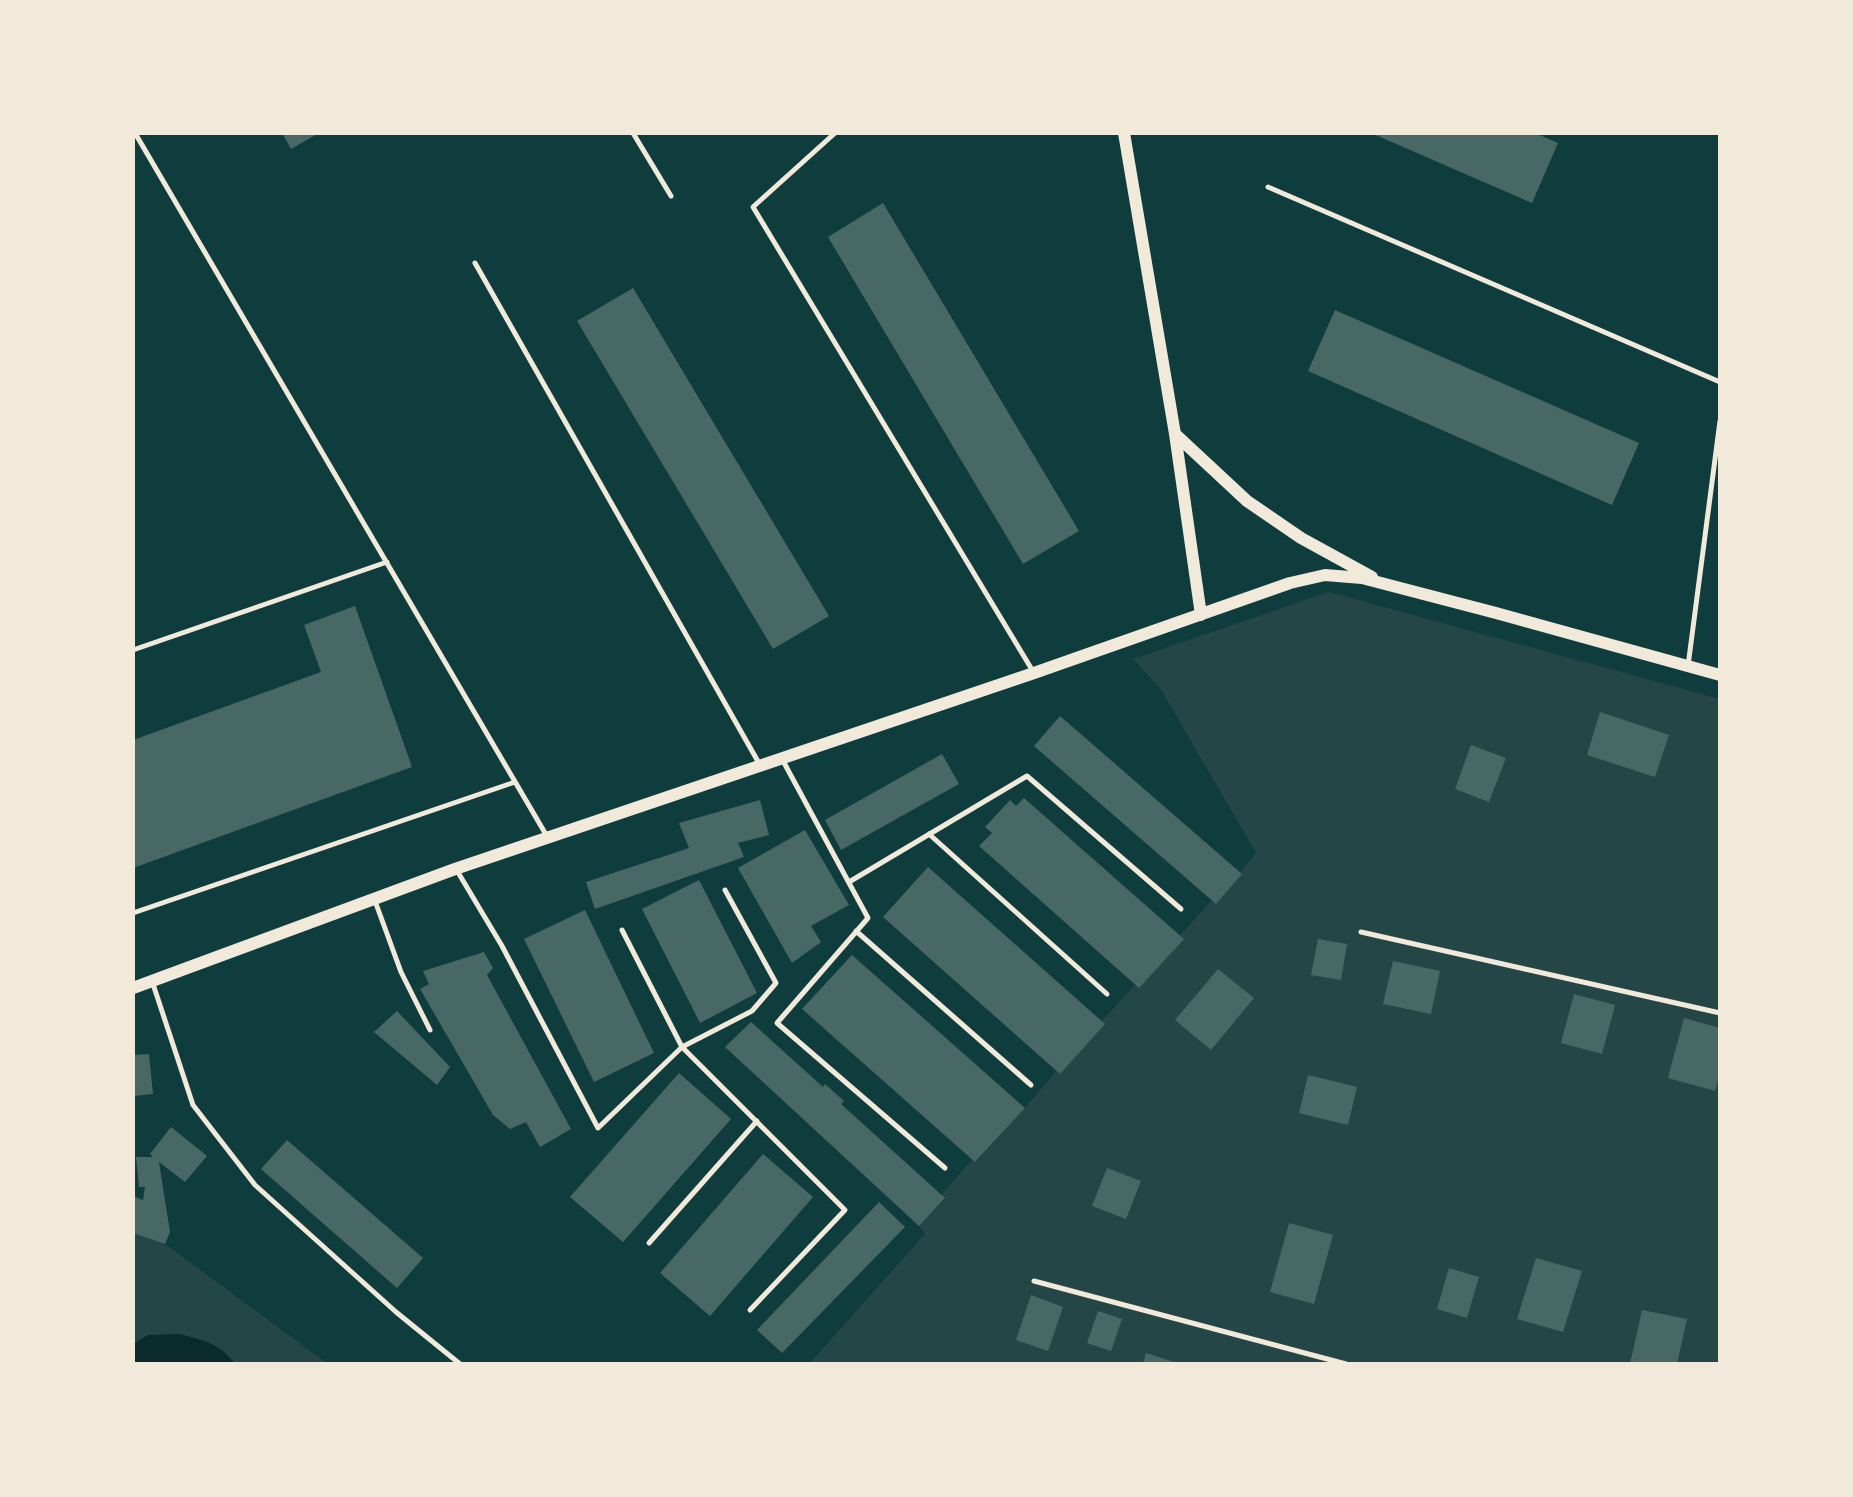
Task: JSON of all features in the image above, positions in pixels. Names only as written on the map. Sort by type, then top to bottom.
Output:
[{"type":"street","points":[[1124,133],[1175,434],[1201,615]]},
{"type":"street","points":[[1175,434],[1247,501],[1301,538],[1388,585]]},
{"type":"street","points":[[133,988],[455,869],[1034,673],[1290,583],[1325,575],[1388,585],[1720,675]]},
{"type":"lane","points":[[135,133],[548,838]]},
{"type":"lane","points":[[633,133],[671,196]]},
{"type":"lane","points":[[835,133],[753,207],[1034,673]]},
{"type":"lane","points":[[1268,187],[1720,382]]},
{"type":"lane","points":[[475,262],[761,765]]},
{"type":"lane","points":[[1688,666],[1720,421]]},
{"type":"lane","points":[[133,650],[387,562]]},
{"type":"lane","points":[[782,759],[868,918],[777,1023],[945,1168]]},
{"type":"lane","points":[[849,882],[1027,776],[1181,909]]},
{"type":"lane","points":[[133,913],[515,782]]},
{"type":"lane","points":[[929,834],[1107,994]]},
{"type":"lane","points":[[455,869],[502,946],[598,1128],[682,1047],[752,1011],[776,983],[725,890]]},
{"type":"lane","points":[[374,899],[401,972],[430,1030]]},
{"type":"lane","points":[[622,930],[682,1047],[845,1210],[750,1310]]},
{"type":"lane","points":[[856,931],[1031,1085]]},
{"type":"lane","points":[[1361,932],[1720,1013]]},
{"type":"lane","points":[[152,981],[192,1105],[255,1185],[396,1312],[460,1364]]},
{"type":"lane","points":[[649,1243],[757,1121]]},
{"type":"lane","points":[[1034,1280],[1346,1364]]},
{"type":"shaded area","points":[[1329,592],[1720,699],[1720,1364],[809,1364],[925,1234],[917,1223],[920,1225],[945,1199],[941,1195],[972,1160],[976,1162],[1056,1071],[1060,1074],[1101,1022],[1212,900],[1217,903],[1256,853],[1160,688],[1133,659]]},
{"type":"shaded area","points":[[133,1233],[165,1244],[328,1364],[133,1364]]},
{"type":"shaded area","points":[[179,1334],[217,1347],[235,1364],[133,1364],[133,1344],[148,1335]]},
{"type":"building","points":[[282,133],[319,133],[291,149]]},
{"type":"building","points":[[1371,133],[1535,133],[1558,143],[1532,203]]},
{"type":"building","points":[[883,203],[1079,531],[1023,564],[828,237]]},
{"type":"building","points":[[633,288],[829,616],[773,649],[577,321]]},
{"type":"building","points":[[1335,310],[1639,443],[1612,505],[1308,371]]},
{"type":"building","points":[[355,606],[412,767],[133,868],[133,740],[321,672],[304,625]]},
{"type":"building","points":[[1600,712],[1669,735],[1655,777],[1587,755]]},
{"type":"building","points":[[1060,716],[1242,874],[1216,904],[1034,746]]},
{"type":"building","points":[[1471,745],[1506,758],[1489,802],[1455,789]]},
{"type":"building","points":[[942,754],[959,784],[841,850],[825,820]]},
{"type":"building","points":[[1024,798],[1184,939],[1139,988],[979,846],[992,833],[985,827],[1010,800],[1016,806]]},
{"type":"building","points":[[760,800],[769,835],[738,843],[744,857],[595,909],[586,882],[689,848],[679,823]]},
{"type":"building","points":[[805,830],[849,905],[811,926],[821,942],[792,963],[738,868]]},
{"type":"building","points":[[928,867],[1105,1024],[1060,1074],[883,917]]},
{"type":"building","points":[[699,880],[757,993],[700,1023],[642,909]]},
{"type":"building","points":[[585,910],[654,1053],[594,1082],[524,939]]},
{"type":"building","points":[[1318,939],[1347,944],[1341,980],[1311,975]]},
{"type":"building","points":[[484,952],[493,968],[487,975],[571,1129],[540,1147],[526,1122],[510,1129],[493,1115],[420,989],[429,984],[423,971]]},
{"type":"building","points":[[852,955],[1025,1108],[975,1162],[802,1009]]},
{"type":"building","points":[[1393,961],[1440,971],[1431,1014],[1383,1004]]},
{"type":"building","points":[[1218,969],[1254,998],[1211,1050],[1175,1020]]},
{"type":"building","points":[[1574,994],[1615,1005],[1602,1054],[1561,1043]]},
{"type":"building","points":[[397,1011],[450,1067],[437,1085],[374,1032]]},
{"type":"building","points":[[1684,1018],[1720,1028],[1720,1074],[1715,1091],[1668,1078]]},
{"type":"building","points":[[751,1022],[823,1087],[825,1084],[844,1101],[841,1104],[945,1198],[919,1226],[725,1047]]},
{"type":"building","points":[[149,1054],[153,1094],[133,1096],[133,1055]]},
{"type":"building","points":[[679,1073],[731,1119],[623,1242],[570,1197]]},
{"type":"building","points":[[1308,1075],[1357,1087],[1348,1125],[1299,1113]]},
{"type":"building","points":[[171,1127],[207,1156],[185,1182],[159,1162],[170,1232],[165,1244],[133,1233],[133,1196],[143,1200],[145,1187],[139,1187],[136,1157],[153,1157],[150,1154]]},
{"type":"building","points":[[287,1140],[423,1258],[397,1288],[261,1169]]},
{"type":"building","points":[[763,1154],[813,1197],[710,1316],[660,1273]]},
{"type":"building","points":[[1107,1168],[1141,1181],[1126,1219],[1092,1206]]},
{"type":"building","points":[[879,1202],[905,1227],[782,1353],[757,1330]]},
{"type":"building","points":[[1289,1223],[1333,1235],[1314,1304],[1270,1292]]},
{"type":"building","points":[[1536,1258],[1582,1271],[1563,1332],[1517,1319]]},
{"type":"building","points":[[1449,1268],[1479,1277],[1467,1318],[1437,1309]]},
{"type":"building","points":[[1031,1295],[1063,1307],[1048,1351],[1016,1340]]},
{"type":"building","points":[[1642,1310],[1687,1319],[1677,1364],[1630,1364]]},
{"type":"building","points":[[1098,1311],[1122,1319],[1111,1351],[1087,1343]]},
{"type":"building","points":[[1146,1353],[1177,1363],[1177,1364],[1143,1364]]}]
